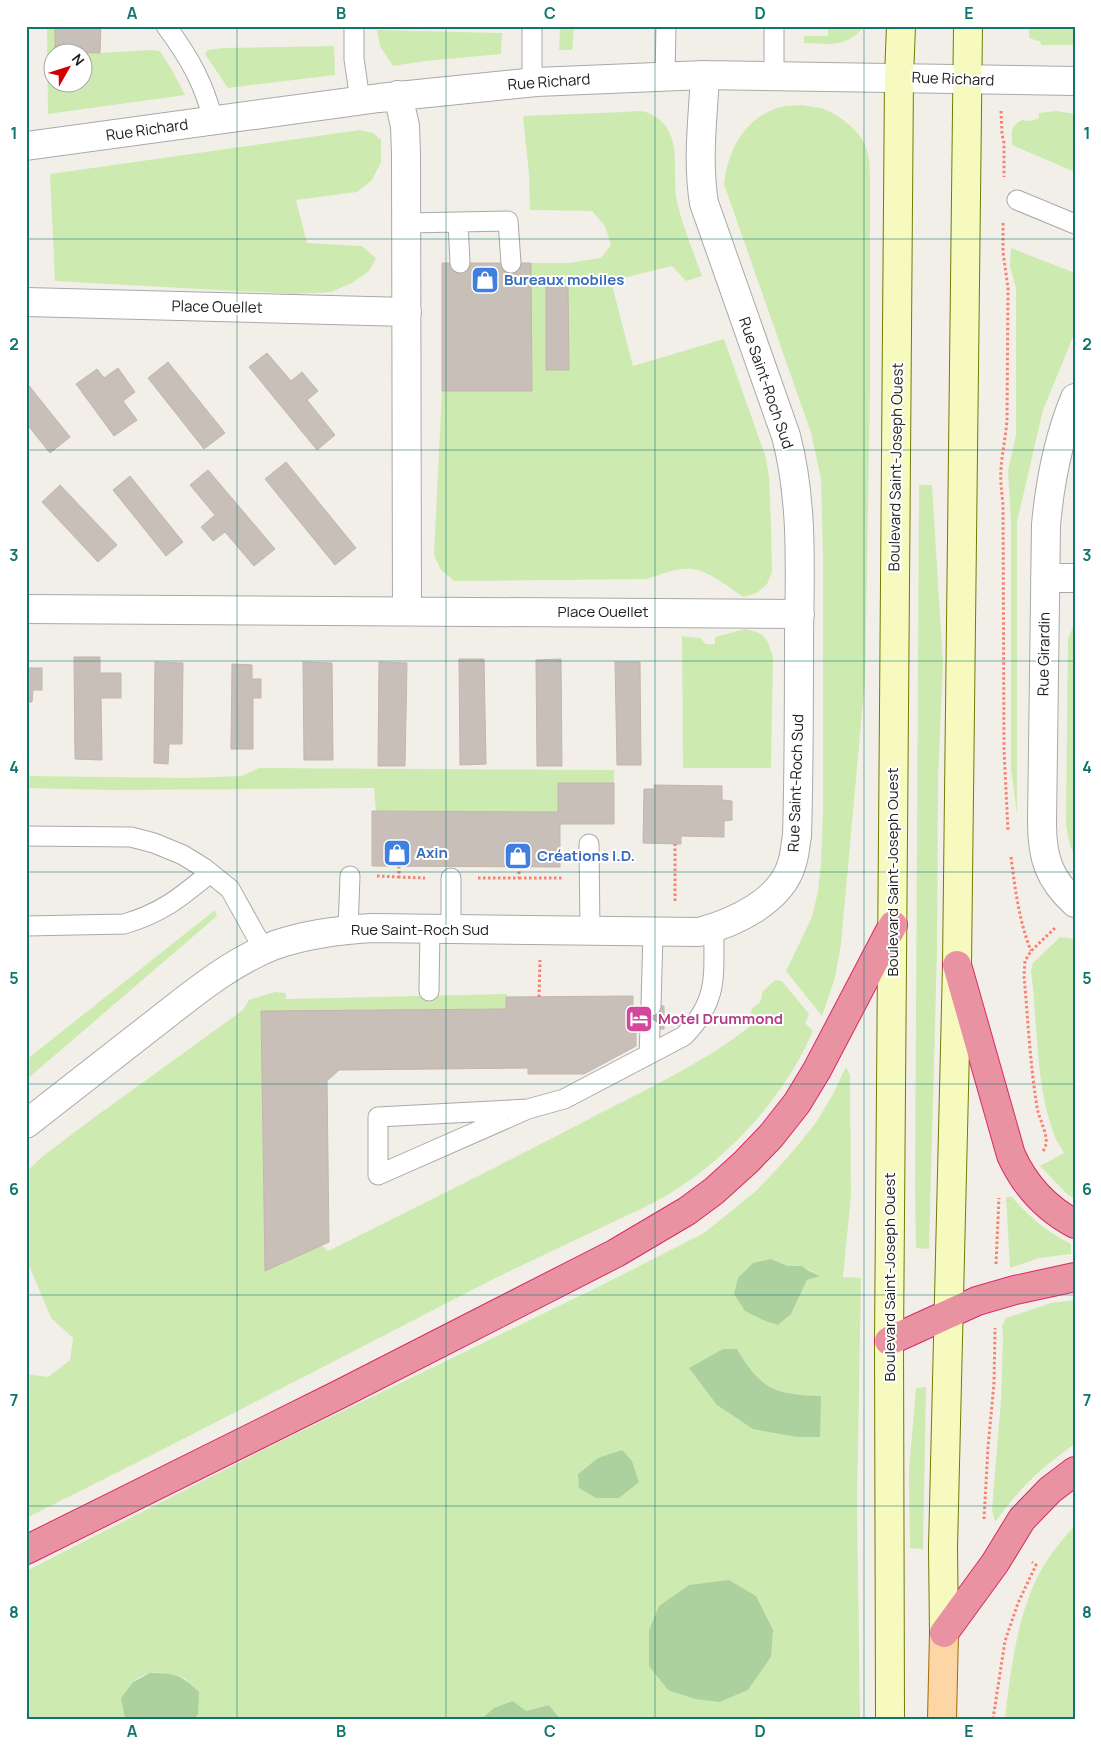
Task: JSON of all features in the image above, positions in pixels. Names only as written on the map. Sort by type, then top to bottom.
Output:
[{"type":"highway","points":[[26,1550],[360,1384],[598,1262],[687,1211],[714,1191],[746,1162],[771,1136],[797,1103],[817,1070],[893,925]]},
{"type":"highway","points":[[958,965],[1011,1155],[1025,1182],[1033,1192],[1046,1205],[1075,1224]]},
{"type":"highway","points":[[889,1341],[949,1313],[995,1295],[1075,1277]]},
{"type":"highway","points":[[944,1633],[995,1563],[1022,1520],[1050,1490],[1075,1472]]},
{"type":"main road","name":"Boulevard Saint-Joseph Ouest","points":[[890,1719],[889,1341],[899,77],[901,26]]},
{"type":"main road","points":[[942,1719],[943,1548],[958,965],[968,26]]},
{"type":"street","name":"Rue Richard","points":[[26,146],[398,95],[532,83],[665,75],[774,75],[1075,81]]},
{"type":"street","name":"Rue Saint-Roch Sud","points":[[26,1124],[188,997],[218,976],[264,950],[304,936],[348,929],[372,928],[699,932],[722,926],[763,903],[780,887],[792,864],[797,836],[800,614],[798,513],[793,462],[786,436],[720,250],[703,196],[700,160],[705,75]]},
{"type":"street","points":[[398,95],[405,126],[407,223],[407,610]]},
{"type":"street","name":"Place Ouellet","points":[[26,302],[407,312]]},
{"type":"street","name":"Rue Girardin","points":[[1075,398],[1056,453],[1049,491],[1046,525],[1042,844],[1046,862],[1054,880],[1075,903]]},
{"type":"street","points":[[1045,578],[1075,578]]},
{"type":"street","name":"Place Ouellet","points":[[26,609],[800,614]]},
{"type":"lane","points":[[166,26],[187,56],[203,86],[213,120]]},
{"type":"lane","points":[[354,26],[354,59],[360,100]]},
{"type":"lane","points":[[532,26],[532,83]]},
{"type":"lane","points":[[665,75],[666,26]]},
{"type":"lane","points":[[774,26],[774,75]]},
{"type":"lane","points":[[1017,200],[1075,224]]},
{"type":"lane","points":[[407,223],[508,221],[512,263]]},
{"type":"lane","points":[[458,222],[460,263]]},
{"type":"lane","points":[[26,836],[131,836],[183,855],[210,872],[230,889],[264,950]]},
{"type":"lane","points":[[589,844],[590,931]]},
{"type":"lane","points":[[26,926],[124,924],[138,920],[160,911],[181,897],[210,872]]},
{"type":"lane","points":[[348,929],[350,876]]},
{"type":"lane","points":[[429,991],[451,878]]},
{"type":"lane","points":[[528,1109],[378,1175],[378,1117],[528,1109],[549,1105],[684,1036],[699,1020],[711,995],[714,928]]},
{"type":"lane","points":[[650,1006],[664,932]]},
{"type":"lane","points":[[649,1054],[650,1029]]},
{"type":"path","points":[[1002,134],[1004,142],[1004,185]]},
{"type":"path","points":[[1004,219],[1003,252],[1008,288],[1008,409],[1001,468],[1001,487],[1003,505],[1004,750],[1009,838]]},
{"type":"path","points":[[664,932],[675,844]]},
{"type":"path","points":[[1011,856],[1016,892],[1026,938],[1031,951]]},
{"type":"path","points":[[399,866],[399,877],[590,878]]},
{"type":"path","points":[[519,867],[519,878]]},
{"type":"path","points":[[1046,1138],[1037,1109],[1024,976],[1025,961],[1031,951],[1052,930]]},
{"type":"path","points":[[996,1252],[999,1198]]},
{"type":"path","points":[[985,1500],[994,1383],[994,1337]]},
{"type":"path","points":[[993,1719],[1005,1640],[1018,1603],[1032,1574]]},
{"type":"green space","points":[[47,26],[55,26],[56,42],[47,42]]},
{"type":"green space","points":[[560,26],[574,26],[572,50],[559,50]]},
{"type":"green space","points":[[828,26],[865,26],[851,38],[838,43],[804,43],[804,36],[828,36]]},
{"type":"green space","points":[[1029,28],[1075,28],[1075,45],[1041,45],[1041,42],[1029,38]]},
{"type":"green space","points":[[377,30],[502,33],[501,54],[393,66],[380,46]]},
{"type":"green space","points":[[334,46],[335,75],[228,88],[205,54],[208,50],[223,48]]},
{"type":"green space","points":[[160,51],[185,95],[48,114],[48,92],[92,92],[92,53]]},
{"type":"green space","points":[[800,105],[820,108],[833,113],[853,128],[859,134],[866,147],[870,172],[870,392],[865,680],[841,944],[835,978],[822,1016],[786,971],[812,917],[818,891],[821,863],[823,814],[823,557],[821,479],[811,433],[724,184],[734,147],[748,127],[757,118],[768,112],[783,106]]},
{"type":"green space","points":[[640,111],[648,113],[660,121],[668,130],[673,141],[678,206],[702,276],[686,281],[672,266],[611,281],[633,366],[724,339],[766,458],[769,477],[772,572],[767,584],[757,593],[743,597],[712,576],[692,569],[674,570],[646,579],[454,581],[441,570],[434,555],[442,391],[532,391],[531,263],[568,263],[601,258],[611,245],[605,226],[592,211],[530,210],[529,174],[523,116]]},
{"type":"green space","points":[[1056,111],[1075,114],[1075,172],[1012,145],[1012,130],[1015,125],[1022,120],[1030,121],[1039,118],[1039,113]]},
{"type":"green space","points":[[360,130],[373,133],[381,140],[381,162],[372,180],[357,192],[296,200],[307,243],[362,246],[376,258],[369,271],[352,283],[331,292],[295,294],[55,281],[50,174]]},
{"type":"green space","points":[[1011,248],[1075,273],[1075,332],[1043,410],[1017,522],[1017,815],[1011,768],[1011,520],[1008,471],[1016,435],[1016,288],[1010,267]]},
{"type":"green space","points":[[919,485],[932,485],[943,664],[938,777],[937,950],[929,1249],[916,1248],[915,1188]]},
{"type":"green space","points":[[1075,622],[1075,856],[1070,846],[1066,825],[1068,639]]},
{"type":"green space","points":[[745,629],[761,634],[767,640],[773,657],[771,768],[683,768],[682,636],[700,638],[706,644],[715,644],[715,637]]},
{"type":"green space","points":[[259,768],[614,770],[614,783],[558,783],[558,812],[376,811],[374,788],[114,790],[26,788],[26,776],[188,778],[242,776]]},
{"type":"green space","points":[[215,910],[217,916],[26,1080],[26,1060]]},
{"type":"green space","points":[[1060,937],[1075,939],[1075,1199],[1068,1195],[1040,1166],[1064,1153],[1054,1135],[1043,1093],[1031,971],[1033,963]]},
{"type":"green space","points":[[775,980],[782,981],[809,1014],[805,1023],[813,1031],[802,1054],[774,1098],[740,1137],[701,1172],[663,1198],[472,1290],[26,1518],[26,1374],[48,1377],[70,1360],[73,1338],[51,1318],[26,1258],[26,1172],[42,1157],[88,1122],[243,1010],[249,1000],[275,992],[286,993],[286,999],[507,994],[506,1009],[261,1012],[265,1271],[322,1245],[328,1251],[524,1153],[694,1064],[753,1024],[750,1018],[752,1008],[760,1002],[762,992]]},
{"type":"green space","points":[[846,1067],[850,1075],[851,1195],[843,1277],[861,1278],[857,1503],[860,1719],[560,1719],[549,1705],[526,1711],[494,1708],[481,1719],[195,1719],[198,1714],[186,1679],[166,1673],[152,1673],[133,1682],[122,1698],[125,1719],[26,1719],[26,1571],[277,1443],[604,1284],[704,1233],[756,1191],[788,1157],[815,1124],[832,1096]],"holes":[[[771,1259],[788,1266],[802,1266],[819,1276],[807,1280],[791,1314]],[[737,1349],[754,1374],[771,1388],[792,1394],[821,1396],[717,1405]],[[771,1657],[748,1690],[720,1702]]]},
{"type":"green space","points":[[1006,1197],[1012,1197],[1039,1224],[1071,1244],[1071,1254],[1039,1258],[1010,1268]]},
{"type":"green space","points":[[771,1259],[788,1266],[802,1266],[820,1276],[807,1280],[791,1314],[778,1325],[745,1311],[734,1294],[738,1278],[753,1263]]},
{"type":"green space","points":[[1075,1300],[1075,1444],[1031,1479],[995,1522],[992,1510],[1001,1401],[1002,1326],[1006,1318],[1051,1303]]},
{"type":"green space","points":[[723,1349],[737,1349],[754,1374],[771,1388],[792,1394],[821,1396],[820,1437],[797,1437],[753,1429],[717,1405],[689,1368]]},
{"type":"green space","points":[[926,1387],[923,1549],[910,1548],[909,1469],[916,1388]]},
{"type":"green space","points":[[622,1450],[632,1461],[639,1482],[619,1498],[596,1498],[579,1488],[578,1474],[598,1458]]},
{"type":"green space","points":[[1075,1525],[1075,1719],[1005,1719],[1015,1647],[1030,1594],[1045,1564]]},
{"type":"green space","points":[[729,1580],[756,1596],[773,1630],[771,1657],[748,1690],[720,1702],[695,1699],[668,1690],[649,1666],[649,1630],[659,1606],[689,1585]]},
{"type":"green space","points":[[150,1673],[166,1673],[177,1676],[187,1681],[199,1692],[198,1714],[195,1719],[125,1719],[121,1698],[133,1682]]},
{"type":"green space","points":[[513,1701],[526,1711],[549,1705],[560,1719],[481,1719],[494,1708]]},
{"type":"building","points":[[55,26],[101,26],[100,53],[92,53],[92,42],[55,42]]},
{"type":"building","points":[[442,263],[531,263],[532,391],[442,391]]},
{"type":"building","points":[[546,285],[568,285],[569,370],[546,370]]},
{"type":"building","points":[[267,353],[291,381],[302,372],[318,391],[307,400],[335,435],[317,450],[249,367]]},
{"type":"building","points":[[168,362],[225,433],[204,449],[148,378]]},
{"type":"building","points":[[118,368],[135,392],[123,401],[137,420],[114,436],[76,384],[97,369],[104,378]]},
{"type":"building","points":[[26,382],[70,437],[50,453],[26,423]]},
{"type":"building","points":[[286,462],[356,548],[335,565],[265,479]]},
{"type":"building","points":[[208,470],[275,549],[254,566],[225,532],[213,541],[201,527],[215,515],[190,485]]},
{"type":"building","points":[[130,476],[183,542],[166,556],[113,490]]},
{"type":"building","points":[[60,485],[117,545],[98,562],[42,502]]},
{"type":"building","points":[[74,657],[100,657],[100,673],[121,673],[121,698],[101,698],[102,760],[75,759]]},
{"type":"building","points":[[459,659],[484,659],[486,764],[460,765]]},
{"type":"building","points":[[561,659],[562,766],[537,766],[536,660]]},
{"type":"building","points":[[155,662],[183,663],[182,744],[169,744],[168,764],[154,763]]},
{"type":"building","points":[[303,662],[332,663],[333,760],[304,760]]},
{"type":"building","points":[[379,662],[407,663],[405,766],[378,766]]},
{"type":"building","points":[[615,662],[640,662],[641,765],[617,765]]},
{"type":"building","points":[[232,664],[252,665],[252,679],[261,679],[261,698],[253,698],[253,749],[231,749]]},
{"type":"building","points":[[26,668],[42,668],[42,690],[33,690],[32,702],[26,702]]},
{"type":"building","points":[[558,783],[614,783],[614,824],[560,824],[560,867],[372,866],[372,811],[558,812]]},
{"type":"building","points":[[654,785],[722,786],[722,800],[732,801],[732,820],[724,821],[724,837],[681,836],[681,844],[643,843],[644,789],[655,789]]},
{"type":"building","points":[[633,996],[633,1006],[664,1006],[664,1029],[636,1029],[636,1046],[584,1074],[528,1074],[528,1068],[339,1070],[327,1081],[329,1242],[265,1271],[261,1011],[506,1009],[506,997]]},
{"type":"place","name":"Bureaux mobiles","points":[[485,280]]},
{"type":"place","name":"Axin","points":[[397,853]]},
{"type":"place","name":"Créations I.D.","points":[[518,856]]},
{"type":"place","name":"Motel Drummond","points":[[639,1019]]}]
